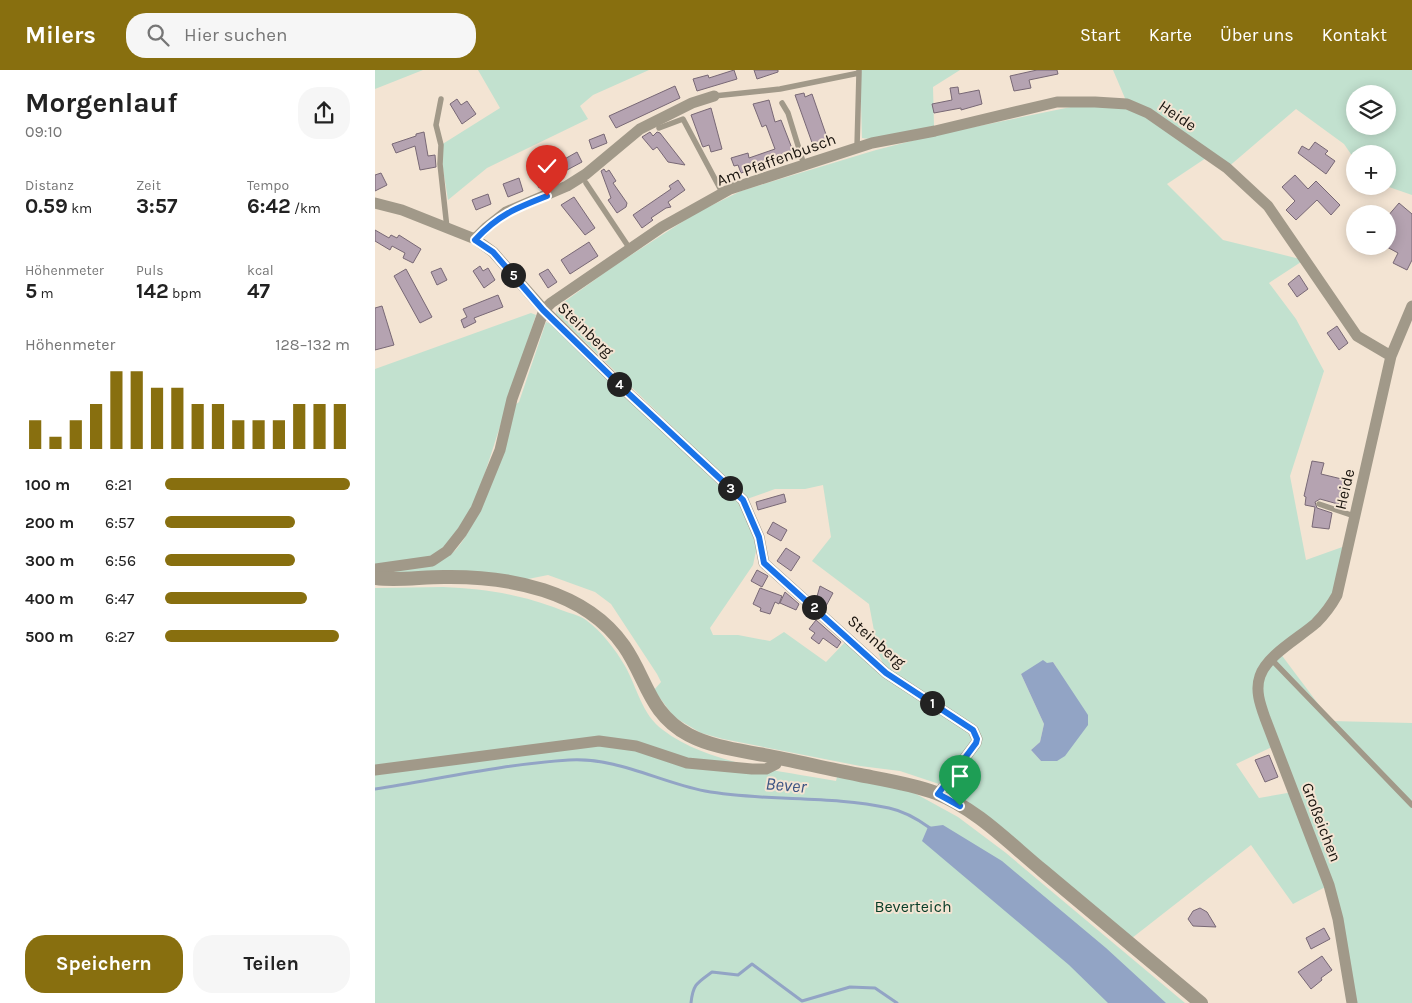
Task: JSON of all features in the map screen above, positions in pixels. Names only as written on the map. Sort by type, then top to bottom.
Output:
[{"type":"street","points":[[475,240],[487,227],[507,212],[567,186],[586,174],[639,129],[692,103],[714,96]]},
{"type":"street","name":"Heide","points":[[857,147],[1057,102],[1127,104],[1148,113],[1227,168],[1268,206],[1357,336],[1391,356]]},
{"type":"street","name":"Am Pfaffenbusch","points":[[543,310],[662,227],[723,194],[803,164],[857,147]]},
{"type":"street","name":"Steinberg","points":[[375,203],[402,210],[447,228],[475,240],[493,252],[543,310],[629,394],[743,500],[759,537],[764,563],[886,673],[973,730],[977,739],[976,743],[938,794]]},
{"type":"street","name":"Heide","points":[[1315,623],[1328,610],[1337,596],[1391,356],[1412,306]]},
{"type":"street","points":[[375,569],[432,561],[447,551],[462,532],[476,508],[500,450],[512,400],[543,310]]},
{"type":"street","points":[[375,578],[447,577],[491,580],[526,586],[581,605],[602,620],[617,636],[632,658],[656,707],[673,725],[688,735],[716,746],[898,782],[938,794],[969,811],[992,829],[1201,1003]]},
{"type":"street","name":"Großeichen","points":[[1315,623],[1265,665],[1259,676],[1259,700],[1329,885],[1338,919],[1352,1003]]},
{"type":"street","points":[[375,770],[599,741],[636,746],[687,763],[737,769],[766,769],[776,764],[778,758]]},
{"type":"lane","points":[[714,96],[780,89],[859,71]]},
{"type":"lane","name":"Am Pfaffenbusch","points":[[857,147],[859,71]]},
{"type":"lane","points":[[441,100],[436,125],[441,146],[440,164],[447,228]]},
{"type":"lane","points":[[782,103],[788,112],[803,164]]},
{"type":"lane","points":[[659,128],[683,119],[704,162],[723,194]]},
{"type":"lane","points":[[586,183],[631,249]]},
{"type":"lane","points":[[1319,504],[1355,516]]},
{"type":"lane","points":[[1271,660],[1412,805]]},
{"type":"green space","points":[[375,70],[423,70],[375,89]]},
{"type":"green space","points":[[478,70],[649,70],[593,95],[580,106],[588,119],[487,168],[448,200],[441,145],[500,108]]},
{"type":"green space","points":[[860,70],[960,70],[933,87],[934,126],[869,139],[862,138]]},
{"type":"green space","points":[[1113,70],[1412,70],[1412,195],[1396,189],[1396,145],[1346,145],[1346,147],[1296,109],[1227,168],[1209,156],[1167,184],[1223,240],[1304,260],[1269,283],[1296,319],[1324,371],[1290,476],[1306,560],[1348,545],[1337,595],[1280,653],[1331,721],[1412,723],[1412,1003],[1351,1003],[1329,885],[1293,904],[1251,845],[1132,938],[960,799],[969,792],[958,796],[947,791],[979,744],[964,728],[972,738],[967,751],[939,784],[900,771],[860,766],[723,739],[701,733],[674,717],[654,690],[661,682],[657,674],[611,604],[595,592],[548,575],[528,579],[494,573],[388,573],[427,564],[447,557],[458,547],[469,530],[488,487],[515,405],[519,402],[546,322],[553,325],[725,491],[731,489],[759,537],[753,565],[710,628],[713,635],[738,635],[770,641],[784,632],[826,662],[848,639],[886,671],[878,652],[869,604],[812,561],[831,537],[823,485],[805,489],[775,489],[747,499],[556,314],[557,307],[614,266],[696,213],[741,191],[876,150],[935,135],[1095,102],[1127,103]],"holes":[[[1053,662],[1057,668],[1041,761],[1031,750],[1040,742],[1044,724],[1021,674]],[[1272,747],[1293,792],[1259,798],[1236,764]]]},
{"type":"green space","points":[[531,313],[536,315],[474,507],[456,537],[430,558],[375,566],[375,369]]},
{"type":"green space","points":[[443,587],[474,589],[517,596],[546,604],[586,620],[603,635],[617,653],[645,709],[656,724],[681,742],[701,751],[769,769],[836,781],[837,777],[907,789],[958,817],[1006,853],[1185,1003],[375,1003],[375,588]]},
{"type":"water","points":[[1043,660],[1047,663],[1053,662],[1088,715],[1088,725],[1065,756],[1057,761],[1041,761],[1031,750],[1040,742],[1044,724],[1021,674]]},
{"type":"water","name":"Beverteich","points":[[943,825],[1002,861],[1106,948],[1166,1003],[1108,1003],[1069,965],[922,841],[928,827]]},
{"type":"building","points":[[734,70],[737,79],[697,91],[693,79],[708,75],[709,78]]},
{"type":"building","points":[[754,70],[778,70],[778,72],[757,79]]},
{"type":"building","points":[[1037,70],[1057,70],[1058,74],[1029,80],[1031,88],[1014,91],[1010,76]]},
{"type":"building","points":[[675,86],[680,98],[616,128],[609,116]]},
{"type":"building","points":[[958,87],[959,94],[979,90],[982,104],[961,110],[961,108],[934,113],[932,104],[952,100],[950,88]]},
{"type":"building","points":[[804,93],[805,97],[812,94],[830,146],[815,151],[795,95]]},
{"type":"building","points":[[457,99],[461,105],[467,101],[476,114],[462,124],[450,104]]},
{"type":"building","points":[[769,100],[775,122],[781,120],[795,156],[741,173],[738,165],[734,166],[731,158],[748,153],[749,158],[775,149],[766,125],[762,127],[753,104]]},
{"type":"building","points":[[711,108],[722,149],[711,152],[709,145],[703,147],[691,115]]},
{"type":"building","points":[[424,132],[428,156],[435,155],[436,167],[420,170],[415,146],[396,153],[392,144]]},
{"type":"building","points":[[650,132],[653,136],[657,132],[660,133],[685,165],[668,162],[657,147],[653,150],[642,137]]},
{"type":"building","points":[[604,134],[607,143],[592,149],[589,140]]},
{"type":"building","points":[[1315,142],[1328,151],[1325,154],[1335,161],[1326,174],[1298,153],[1302,146],[1309,150]]},
{"type":"building","points":[[577,152],[582,162],[567,170],[561,161]]},
{"type":"building","points":[[604,169],[606,172],[609,170],[616,181],[613,183],[627,203],[626,207],[617,213],[608,200],[611,198],[601,171]]},
{"type":"building","points":[[381,173],[387,185],[375,191],[375,175]]},
{"type":"building","points":[[549,173],[553,181],[539,188],[535,180]]},
{"type":"building","points":[[1295,175],[1308,189],[1316,181],[1340,205],[1331,215],[1317,200],[1296,220],[1286,210],[1295,201],[1282,187]]},
{"type":"building","points":[[519,178],[523,191],[508,197],[503,184]]},
{"type":"building","points":[[678,180],[685,190],[668,202],[671,207],[666,208],[651,218],[653,220],[642,228],[633,215],[671,189],[669,186]]},
{"type":"building","points":[[488,194],[491,204],[476,210],[472,200]]},
{"type":"building","points":[[574,197],[595,228],[585,235],[561,205]]},
{"type":"building","points":[[1399,203],[1412,214],[1412,260],[1407,270],[1393,263],[1398,253],[1396,252],[1396,206]]},
{"type":"building","points":[[375,230],[389,238],[391,235],[397,238],[399,235],[421,249],[413,263],[403,258],[405,253],[392,246],[390,250],[375,241]]},
{"type":"building","points":[[589,242],[598,256],[570,274],[561,260]]},
{"type":"building","points":[[480,266],[483,271],[488,268],[495,280],[484,288],[473,271]]},
{"type":"building","points":[[441,268],[447,280],[437,285],[431,272]]},
{"type":"building","points":[[406,269],[432,317],[420,323],[394,276]]},
{"type":"building","points":[[548,269],[557,282],[548,288],[539,274]]},
{"type":"building","points":[[1299,275],[1308,289],[1297,297],[1288,284]]},
{"type":"building","points":[[498,295],[503,307],[474,318],[476,322],[464,328],[461,320],[467,317],[463,309]]},
{"type":"building","points":[[382,306],[394,345],[375,350],[375,308]]},
{"type":"building","points":[[1337,326],[1348,343],[1339,350],[1327,333]]},
{"type":"building","points":[[1312,461],[1324,463],[1321,474],[1350,481],[1345,506],[1320,499],[1315,502],[1317,508],[1332,513],[1329,529],[1312,527],[1315,507],[1305,505],[1306,497],[1304,496]]},
{"type":"building","points":[[784,494],[786,502],[758,510],[756,502]]},
{"type":"building","points":[[773,522],[787,530],[781,541],[767,533]]},
{"type":"building","points":[[786,548],[800,557],[791,571],[777,561]]},
{"type":"building","points":[[757,570],[768,576],[762,587],[751,581]]},
{"type":"building","points":[[820,586],[833,593],[825,608],[816,600]]},
{"type":"building","points":[[760,588],[782,596],[779,604],[775,602],[770,614],[760,611],[761,608],[753,604]]},
{"type":"building","points":[[785,592],[799,604],[796,610],[780,603]]},
{"type":"building","points":[[816,620],[841,642],[837,648],[823,638],[819,644],[811,638],[815,633],[809,629]]},
{"type":"building","points":[[1269,755],[1278,777],[1265,782],[1255,760]]},
{"type":"building","points":[[1200,908],[1207,912],[1216,927],[1193,926],[1188,919],[1193,911]]},
{"type":"building","points":[[1324,928],[1330,939],[1311,949],[1306,938]]},
{"type":"building","points":[[1322,956],[1332,970],[1311,989],[1298,972]]},
{"type":"waterway","name":"Bever","points":[[375,789],[521,765],[587,760],[621,766],[705,791],[751,796],[844,801],[889,808],[911,816],[930,828]]},
{"type":"waterway","points":[[691,1003],[693,992],[697,985],[712,972],[738,975],[752,964],[802,1001],[850,987],[875,988],[897,1003]]},
{"type":"route","points":[[547,196],[507,212],[487,227],[475,240],[493,252],[543,310],[629,394],[743,500],[759,537],[764,563],[886,673],[973,730],[977,739],[976,743],[938,794],[960,806]]}]
